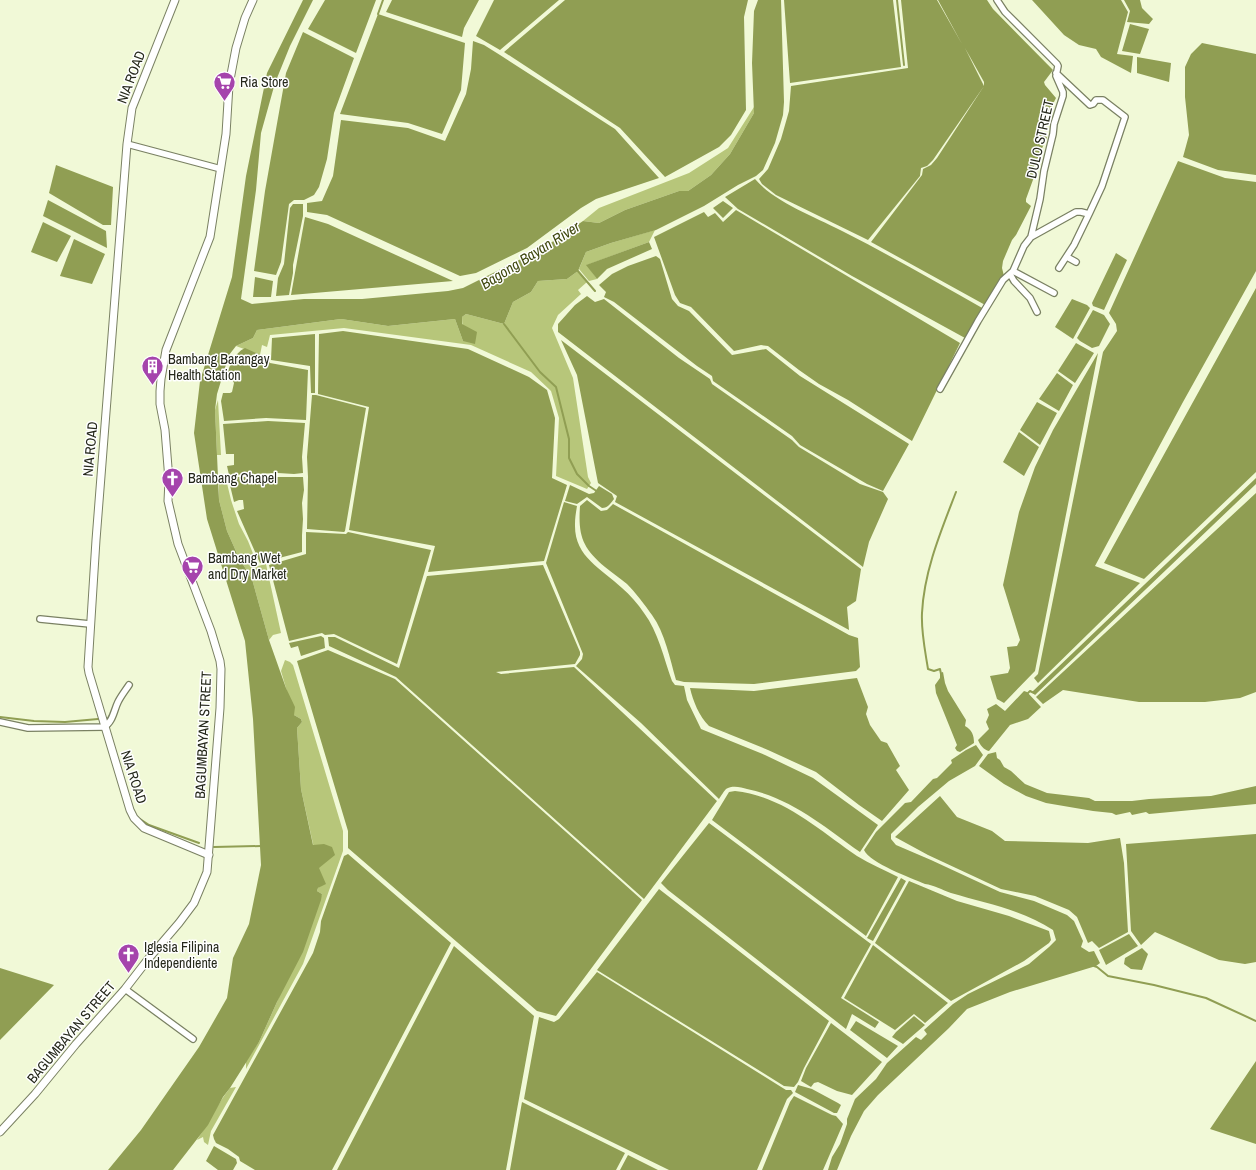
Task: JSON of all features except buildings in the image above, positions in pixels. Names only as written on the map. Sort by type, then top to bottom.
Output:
[{"type":"main road","name":"NIA ROAD","points":[[175,0],[132,108],[127,144],[90,624],[89,673],[130,810],[138,823],[144,828],[209,855]]},
{"type":"main road","name":"BAGUMBAYAN STREET","points":[[0,1132],[35,1094],[76,1044],[125,989],[194,903],[207,872],[220,708],[221,669],[211,631],[178,544],[168,501],[165,430],[160,404],[160,391],[166,350],[210,237],[222,169],[229,85],[236,48],[245,18],[253,0]]},
{"type":"street","name":"DULO STREET","points":[[996,0],[1005,12],[1057,64],[1058,66],[1056,73],[1063,92],[1054,124],[1044,171],[1040,199],[1031,237]]},
{"type":"street","points":[[1056,73],[1090,105],[1096,100],[1103,100],[1125,117],[1102,186],[1074,245],[1060,268]]},
{"type":"street","points":[[127,144],[222,169]]},
{"type":"street","points":[[940,390],[978,321],[1003,280],[1012,272],[1024,246],[1031,237],[1076,212],[1089,214]]},
{"type":"street","points":[[1066,257],[1076,262]]},
{"type":"street","points":[[1012,272],[1054,293]]},
{"type":"street","points":[[1012,272],[1014,281],[1030,298],[1037,312]]},
{"type":"street","points":[[40,619],[90,624]]},
{"type":"street","points":[[0,722],[28,728],[104,727],[108,725],[111,720],[118,702],[129,685]]},
{"type":"street","points":[[125,989],[193,1039]]},
{"type":"shaded area","points":[[754,107],[754,113],[730,154],[711,175],[688,191],[679,191],[625,210],[599,223],[583,221],[599,208],[689,173],[728,148]]},
{"type":"shaded area","points":[[655,230],[649,242],[587,265],[597,279],[589,281],[579,269],[586,252]]},
{"type":"shaded area","points":[[578,271],[587,282],[578,290],[581,294],[558,315],[552,328],[573,378],[588,477],[591,483],[587,489],[556,476],[559,418],[551,391],[531,372],[471,345],[344,328],[270,335],[267,347],[262,345],[260,355],[236,346],[253,338],[257,330],[341,319],[388,326],[455,319],[463,341],[462,317],[466,314],[504,324],[513,302],[531,292],[538,281],[567,279]]},
{"type":"shaded area","points":[[218,400],[221,455],[217,455],[215,410]]},
{"type":"shaded area","points":[[219,474],[225,475],[239,524],[258,566],[266,564],[281,633],[273,635],[269,640],[252,579],[239,558],[227,531],[219,500]]},
{"type":"shaded area","points":[[285,660],[293,665],[343,831],[343,851],[303,964],[246,1069],[246,1061],[259,1042],[322,894],[317,891],[322,885],[301,789],[297,728],[302,722],[301,719],[294,715],[281,671]]},
{"type":"shaded area","points":[[236,1087],[211,1131],[208,1145],[204,1142],[203,1137],[197,1140],[225,1094],[230,1088]]},
{"type":"water","name":"Bagong Bayan River","points":[[303,0],[313,0],[290,46],[275,83],[261,133],[256,190],[241,299],[252,304],[304,299],[362,299],[448,291],[463,288],[552,242],[583,221],[599,223],[625,210],[679,191],[688,191],[711,175],[730,154],[754,113],[752,63],[754,11],[758,0],[781,0],[784,102],[783,115],[775,143],[763,170],[756,176],[704,206],[656,230],[586,252],[578,271],[567,279],[538,281],[531,292],[513,302],[504,324],[466,314],[462,317],[462,324],[477,332],[475,344],[463,341],[455,319],[388,326],[341,319],[257,330],[253,338],[236,346],[229,355],[217,394],[215,410],[219,500],[227,531],[239,558],[252,579],[269,640],[286,688],[295,707],[294,715],[301,719],[302,722],[297,728],[301,789],[313,845],[324,844],[332,847],[335,855],[319,868],[326,884],[318,888],[317,891],[322,894],[321,900],[303,952],[277,1002],[259,1042],[223,1097],[208,1125],[173,1170],[108,1170],[141,1130],[199,1047],[227,998],[233,958],[249,924],[261,865],[253,719],[245,641],[207,519],[194,433],[200,381],[232,277],[246,176],[267,73]]},
{"type":"water","points":[[325,0],[376,0],[356,53],[308,29]]},
{"type":"water","points":[[392,0],[479,0],[464,28],[462,37],[386,12]]},
{"type":"water","points":[[494,0],[559,0],[500,50],[476,36]]},
{"type":"water","points":[[565,0],[748,0],[744,17],[746,110],[731,135],[719,147],[665,177],[620,128],[504,52]]},
{"type":"water","points":[[784,0],[893,0],[901,67],[790,83]]},
{"type":"water","points":[[901,0],[937,0],[962,44],[938,0],[987,0],[993,9],[1053,70],[1044,82],[1056,98],[1040,129],[1040,132],[1047,137],[1032,171],[1034,177],[1026,199],[1026,202],[1031,206],[1012,240],[1003,261],[1002,268],[1004,276],[987,306],[871,242],[922,175],[923,169],[931,165],[937,158],[984,86],[933,160],[927,166],[921,168],[920,176],[868,240],[776,195],[762,184],[759,179],[768,169],[781,139],[789,111],[791,86],[908,68]],"holes":[[[965,48],[984,82],[984,86]]]},
{"type":"water","points":[[1032,0],[1121,0],[1128,12],[1117,54],[1133,56],[1131,73],[1101,57],[1096,49],[1079,45],[1064,35]]},
{"type":"water","points":[[1124,0],[1140,0],[1142,8],[1153,19],[1149,24],[1127,22],[1130,11]]},
{"type":"water","points":[[378,14],[465,43],[461,90],[442,134],[408,123],[340,114]]},
{"type":"water","points":[[1130,24],[1149,29],[1140,54],[1122,51]]},
{"type":"water","points":[[303,32],[354,58],[334,113],[327,159],[319,187],[314,195],[304,200],[294,200],[289,204],[281,262],[276,275],[254,271],[265,191],[286,73]]},
{"type":"water","points":[[473,41],[484,45],[615,129],[659,178],[596,199],[581,208],[527,248],[476,273],[460,276],[327,215],[307,212],[307,203],[322,201],[333,176],[341,120],[408,128],[445,141],[466,94],[471,69]]},
{"type":"water","points":[[1202,43],[1256,54],[1256,175],[1218,170],[1183,157],[1189,135],[1185,97],[1185,67],[1191,54]]},
{"type":"water","points":[[1137,57],[1171,63],[1169,82],[1137,73]]},
{"type":"water","points":[[1178,161],[1225,178],[1256,182],[1256,271],[1183,402],[1095,566],[1140,583],[1038,683],[1034,678],[1038,674],[1103,352],[1117,331],[1116,324],[1109,313]]},
{"type":"water","points":[[56,165],[113,187],[111,225],[103,225],[49,193]]},
{"type":"water","points":[[755,179],[764,188],[785,203],[881,251],[984,309],[966,338],[852,276],[738,209],[725,197]]},
{"type":"water","points":[[48,200],[106,231],[107,248],[43,216]]},
{"type":"water","points":[[723,201],[733,208],[723,218],[713,208]]},
{"type":"water","points":[[293,204],[303,204],[303,216],[293,265],[289,295],[276,296],[278,278],[284,264],[290,208]]},
{"type":"water","points":[[736,210],[960,343],[912,441],[848,400],[819,384],[768,346],[761,345],[734,351],[691,307],[680,303],[675,295],[654,237],[704,212],[708,217],[715,213],[723,222]]},
{"type":"water","points":[[305,217],[328,224],[453,281],[291,295]]},
{"type":"water","points":[[43,222],[71,236],[57,262],[31,252]]},
{"type":"water","points":[[74,239],[105,254],[92,284],[60,276]]},
{"type":"water","points":[[649,242],[652,249],[607,269],[597,279],[586,265]]},
{"type":"water","points":[[1116,253],[1127,260],[1104,310],[1093,306],[1092,303]]},
{"type":"water","points":[[656,256],[660,259],[672,299],[678,306],[689,311],[732,355],[766,349],[800,376],[909,444],[883,491],[867,484],[800,445],[792,436],[713,381],[712,376],[614,302],[604,297],[606,292],[599,285],[612,274],[628,266]]},
{"type":"water","points":[[255,277],[273,281],[271,297],[253,297]]},
{"type":"water","points":[[1256,288],[1256,472],[1144,579],[1104,563]]},
{"type":"water","points":[[587,296],[595,302],[604,299],[679,358],[710,379],[712,384],[792,440],[799,447],[860,484],[883,492],[888,499],[869,542],[863,567],[558,332],[558,324],[575,305]]},
{"type":"water","points":[[1072,299],[1087,305],[1090,308],[1073,339],[1055,327]]},
{"type":"water","points":[[1093,310],[1104,315],[1110,324],[1099,346],[1092,348],[1077,338]]},
{"type":"water","points":[[343,331],[468,349],[529,377],[547,390],[555,418],[552,478],[567,485],[544,561],[428,572],[435,546],[349,530],[369,407],[318,394],[319,334]]},
{"type":"water","points":[[315,334],[315,393],[311,393],[310,366],[271,360],[272,338]]},
{"type":"water","points":[[561,340],[861,569],[856,601],[847,607],[849,630],[615,502],[617,496],[598,483],[577,375]]},
{"type":"water","points":[[1076,343],[1094,353],[1075,383],[1058,371]]},
{"type":"water","points":[[245,348],[267,358],[270,363],[308,370],[306,420],[266,418],[224,421],[221,401],[223,393],[232,392],[234,383],[233,381],[226,379],[227,375],[235,357]]},
{"type":"water","points":[[1098,353],[1035,671],[1004,703],[997,699],[990,676],[1008,673],[1010,668],[1007,647],[1017,646],[1020,640],[1003,585],[1019,512],[1035,467],[1053,430]]},
{"type":"water","points":[[1057,373],[1073,385],[1059,411],[1039,399]]},
{"type":"water","points":[[312,395],[366,408],[344,532],[307,529],[307,457]]},
{"type":"water","points":[[1037,402],[1057,413],[1040,445],[1020,430]]},
{"type":"water","points":[[268,421],[305,423],[302,457],[303,473],[229,475],[227,466],[234,465],[234,454],[226,454],[223,424]]},
{"type":"water","points":[[1019,432],[1039,447],[1024,476],[1003,462]]},
{"type":"water","points":[[228,477],[303,477],[302,552],[260,563],[237,511],[244,509],[243,500],[234,502]]},
{"type":"water","points":[[1256,478],[1256,484],[1035,695],[1032,692]]},
{"type":"water","points":[[570,485],[589,494],[594,493],[599,486],[612,494],[614,499],[604,508],[587,497],[577,504],[565,501]]},
{"type":"water","points":[[1256,493],[1256,692],[1240,698],[1205,702],[1139,702],[1063,690],[1043,704],[1036,697]]},
{"type":"water","points":[[587,500],[601,511],[607,510],[613,504],[849,635],[858,638],[860,667],[856,671],[754,684],[684,682],[676,680],[664,638],[657,622],[627,584],[597,560],[586,547],[581,533],[580,506]]},
{"type":"water","points":[[564,502],[577,506],[575,522],[576,535],[579,545],[584,553],[590,561],[628,594],[649,620],[657,637],[672,681],[675,685],[684,686],[687,700],[701,729],[765,755],[813,778],[878,825],[860,852],[807,814],[763,793],[731,787],[726,789],[719,799],[641,723],[576,666],[582,659],[583,654],[546,563]]},
{"type":"water","points":[[306,532],[346,534],[348,532],[431,550],[397,664],[334,634],[325,635],[322,633],[289,641],[269,565],[306,554]]},
{"type":"water","points":[[543,565],[580,655],[575,664],[496,672],[501,674],[574,667],[717,801],[644,899],[396,677],[329,646],[328,637],[335,637],[399,668],[427,576]]},
{"type":"water","points":[[321,636],[324,638],[325,648],[301,656],[298,646],[291,648],[289,643]]},
{"type":"water","points":[[328,650],[395,679],[642,900],[556,1016],[537,1011],[348,848],[348,831],[297,661]]},
{"type":"water","points":[[943,672],[948,691],[966,720],[965,726],[971,731],[974,738],[974,743],[960,752],[955,748],[957,745],[936,693],[935,685],[940,678],[940,673]]},
{"type":"water","points":[[857,678],[868,707],[866,714],[870,725],[881,741],[887,743],[900,766],[896,770],[909,790],[882,821],[816,772],[768,750],[709,726],[702,718],[697,708],[690,688],[754,691]]},
{"type":"water","points":[[1024,691],[1027,692],[1041,707],[1028,719],[1010,725],[989,751],[985,750],[978,740],[989,729],[986,722],[989,715],[987,709],[996,704],[1005,711]]},
{"type":"water","points":[[976,745],[983,755],[975,766],[949,781],[918,807],[891,834],[891,839],[896,845],[1000,892],[1034,901],[1067,915],[1074,921],[1083,941],[1081,947],[1089,952],[1094,951],[1100,963],[1096,966],[1010,992],[967,1009],[878,1095],[864,1111],[851,1136],[837,1170],[828,1170],[832,1157],[840,1144],[847,1124],[847,1119],[855,1099],[876,1079],[887,1063],[916,1037],[921,1040],[927,1034],[924,1030],[953,1004],[968,994],[1029,964],[1056,940],[1053,930],[1029,917],[925,884],[882,865],[868,855],[864,850],[876,832],[905,803],[911,802],[933,779],[937,778],[952,763],[951,760]]},
{"type":"water","points":[[996,752],[997,758],[1004,767],[1011,771],[1025,784],[1047,793],[1089,798],[1095,801],[1132,801],[1211,796],[1256,786],[1256,804],[1149,814],[1146,812],[1132,815],[1130,812],[1116,815],[1112,813],[1046,803],[1026,796],[1004,784],[979,766],[988,754]]},
{"type":"water","points":[[735,791],[752,794],[785,807],[814,825],[857,856],[898,877],[866,936],[712,820],[729,792]]},
{"type":"water","points":[[940,796],[957,817],[992,831],[1005,841],[1088,843],[1120,838],[1124,863],[1128,932],[1099,948],[1092,941],[1088,943],[1077,917],[1069,910],[1035,896],[1001,889],[928,855],[895,837]]},
{"type":"water","points":[[709,823],[871,944],[841,998],[879,1022],[875,1028],[852,1014],[846,1029],[661,883]]},
{"type":"water","points":[[1256,834],[1256,962],[1245,964],[1219,960],[1155,932],[1141,945],[1131,931],[1126,844]]},
{"type":"water","points":[[348,854],[451,943],[332,1170],[255,1170],[240,1161],[239,1157],[228,1149],[216,1143],[213,1135],[313,953],[320,932],[321,921],[344,856]]},
{"type":"water","points":[[901,878],[906,881],[873,941],[867,938]]},
{"type":"water","points":[[909,881],[957,901],[1009,916],[1049,931],[1051,940],[1024,961],[951,1001],[875,943]]},
{"type":"water","points":[[659,889],[829,1021],[794,1087],[784,1086],[597,970]]},
{"type":"water","points":[[1129,934],[1138,946],[1106,965],[1099,950]]},
{"type":"water","points":[[873,945],[948,1003],[925,1023],[914,1014],[895,1030],[844,998]]},
{"type":"water","points":[[454,946],[534,1016],[506,1170],[337,1170]]},
{"type":"water","points":[[1142,948],[1148,954],[1142,970],[1131,969],[1124,964],[1125,958]]},
{"type":"water","points":[[0,968],[54,985],[0,1040]]},
{"type":"water","points":[[597,972],[786,1090],[791,1090],[793,1093],[787,1099],[757,1170],[669,1170],[524,1099],[539,1017],[554,1022],[559,1019]]},
{"type":"water","points":[[914,1016],[925,1025],[903,1044],[892,1037],[896,1032]]},
{"type":"water","points":[[856,1021],[898,1046],[887,1058],[850,1030]]},
{"type":"water","points":[[831,1023],[882,1062],[852,1095],[837,1091],[818,1082],[814,1083],[811,1087],[801,1081],[806,1068]]},
{"type":"water","points":[[1256,1061],[1256,1144],[1210,1129]]},
{"type":"water","points":[[798,1085],[812,1089],[841,1105],[837,1113],[834,1113],[795,1092]]},
{"type":"water","points":[[794,1096],[836,1116],[843,1124],[823,1170],[762,1170],[790,1102]]},
{"type":"water","points":[[522,1102],[625,1153],[616,1170],[510,1170]]},
{"type":"water","points":[[214,1146],[236,1159],[237,1163],[233,1170],[218,1170],[206,1161]]},
{"type":"water","points":[[628,1155],[658,1170],[620,1170]]},
{"type":"waterway","points":[[378,14],[383,0]]},
{"type":"waterway","points":[[897,0],[904,65]]},
{"type":"waterway","points":[[577,270],[595,291]]},
{"type":"waterway","points":[[504,324],[540,372],[556,387],[569,439],[569,458],[577,474],[589,486],[598,492]]},
{"type":"waterway","points":[[941,674],[940,669],[934,671],[928,669],[922,620],[923,597],[934,551],[956,492]]},
{"type":"waterway","points":[[1027,694],[1030,691],[1034,693]]},
{"type":"waterway","points":[[0,717],[34,721],[65,722],[98,719]]},
{"type":"waterway","points":[[140,819],[149,825],[199,843]]},
{"type":"waterway","points":[[214,847],[261,846]]},
{"type":"waterway","points":[[1094,966],[1108,976],[1154,985],[1206,998],[1256,1021]]},
{"type":"place","name":"Ria Store","points":[[225,102]]},
{"type":"place","name":"Bambang Barangay Health Station","points":[[152,386]]},
{"type":"place","name":"Bambang Chapel","points":[[173,498]]},
{"type":"place","name":"Bambang Wet and Dry Market","points":[[192,586]]},
{"type":"place","name":"Iglesia Filipina Independiente","points":[[128,974]]}]
